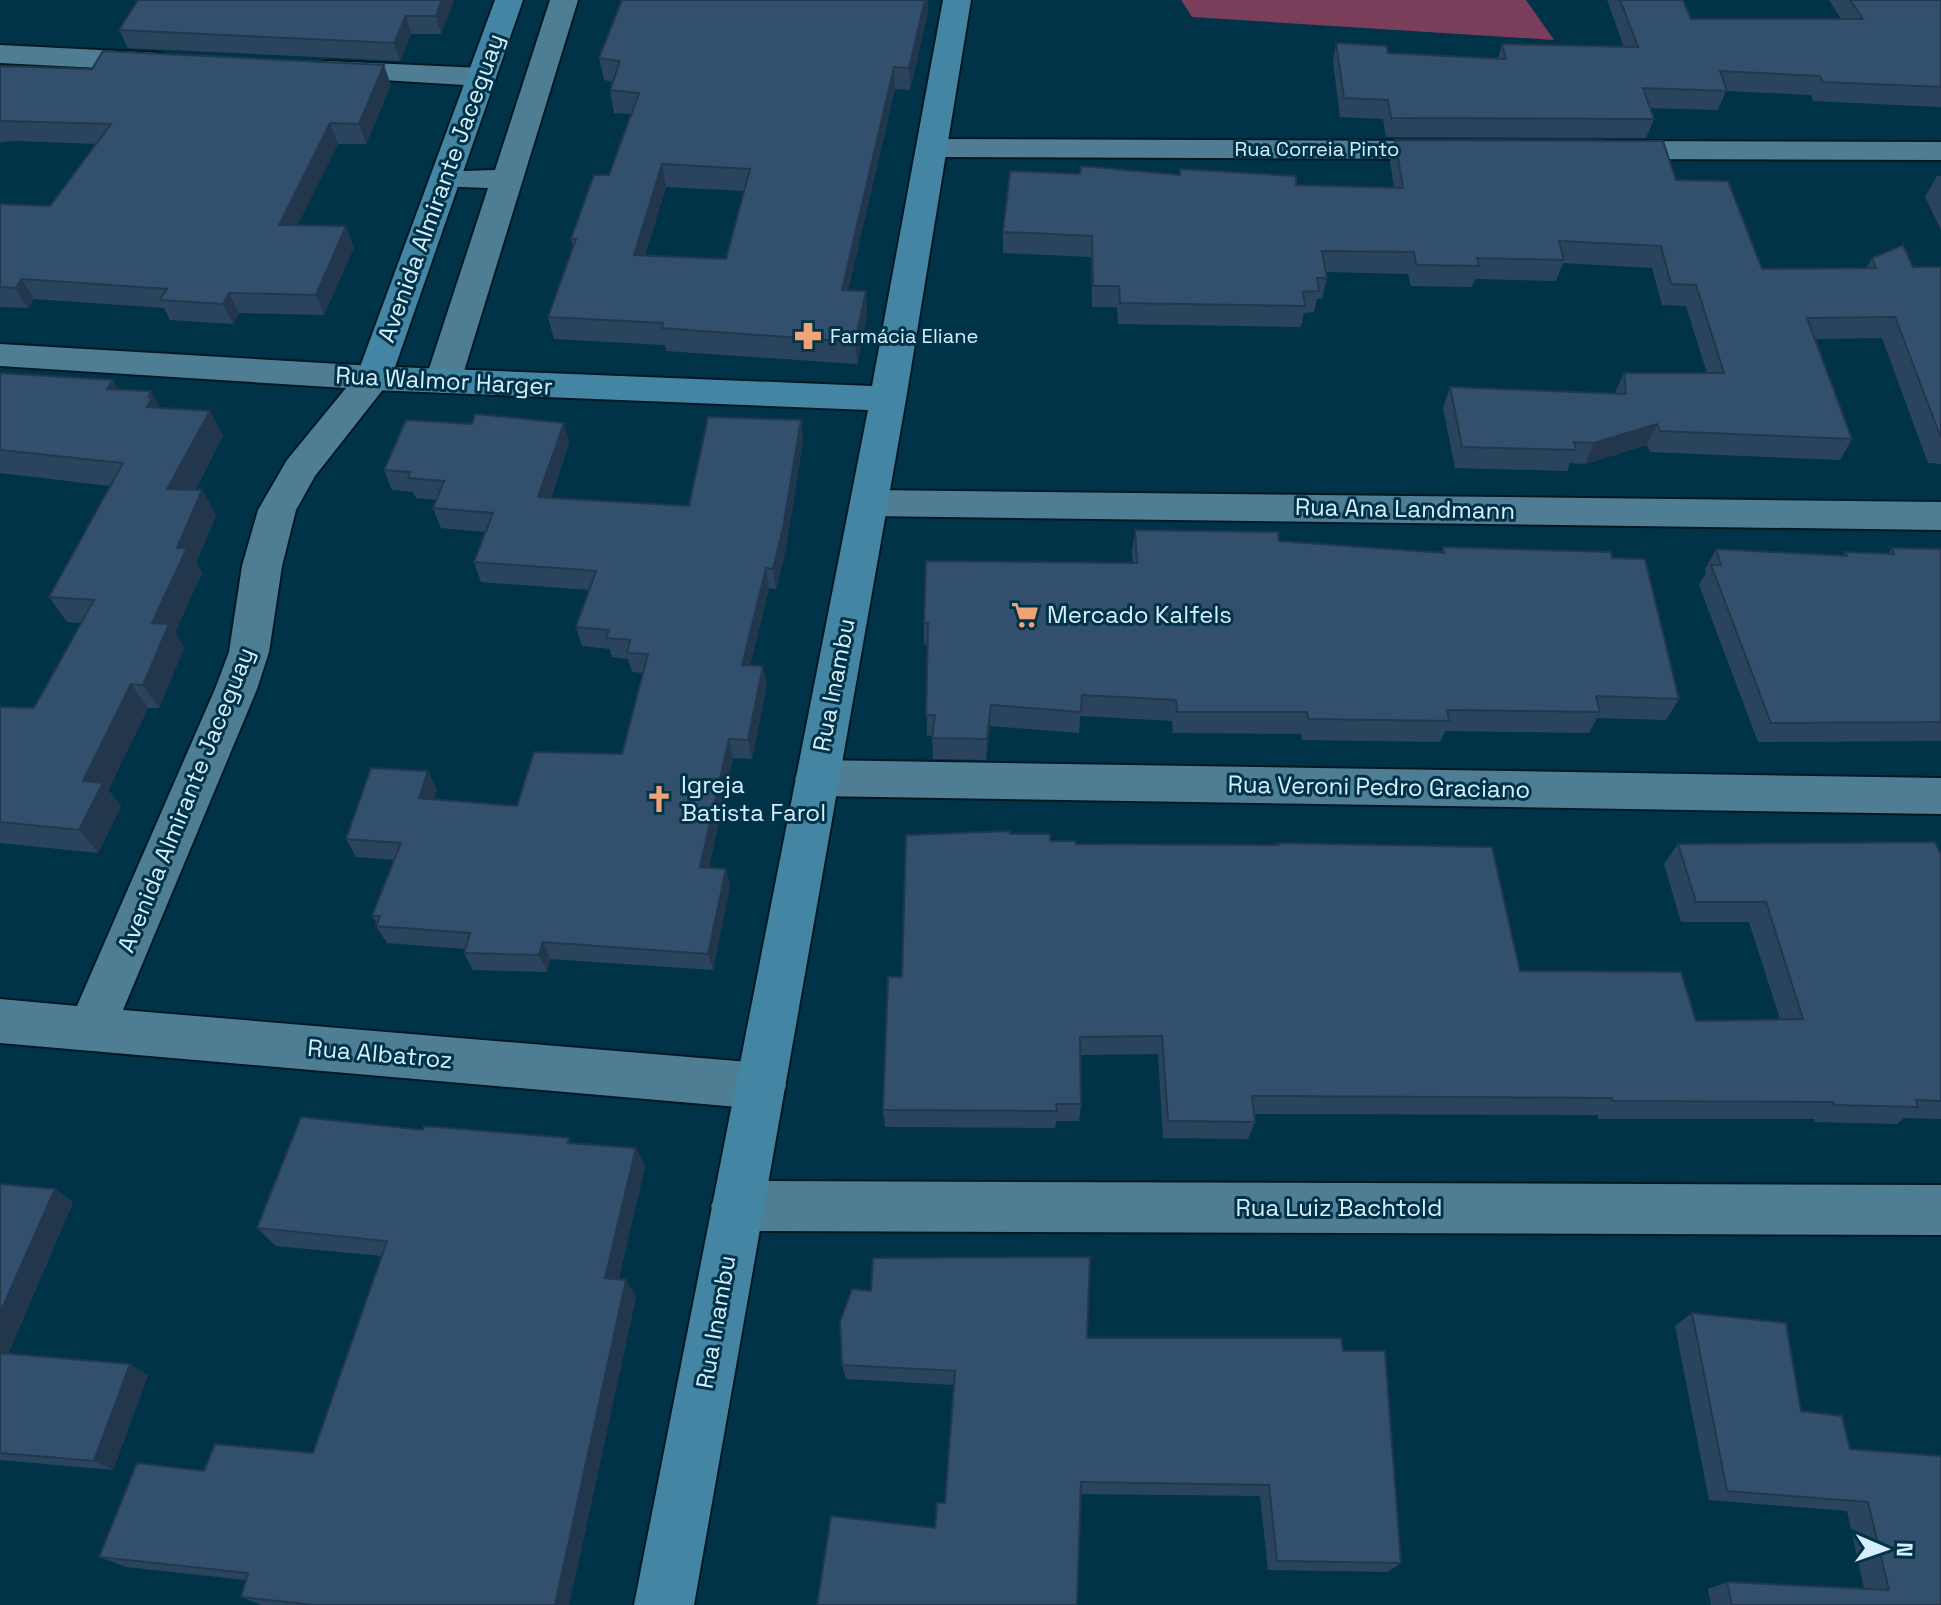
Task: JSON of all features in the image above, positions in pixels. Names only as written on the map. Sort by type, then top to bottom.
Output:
[{"type":"main road","name":"Avenida Almirante Jaceguay","points":[[374,378],[509,0]]},
{"type":"main road","name":"Rua Inambu","points":[[664,1605],[888,399],[957,0]]},
{"type":"main road","name":"Rua Walmor Harger","points":[[374,378],[888,399]]},
{"type":"street","points":[[443,381],[564,0]]},
{"type":"street","points":[[0,54],[186,63]]},
{"type":"street","points":[[295,68],[481,77]]},
{"type":"street","name":"Rua Correia Pinto","points":[[932,148],[1484,150]]},
{"type":"street","points":[[1578,150],[1941,151]]},
{"type":"street","points":[[445,179],[508,179]]},
{"type":"street","name":"Rua Walmor Harger","points":[[0,355],[374,378]]},
{"type":"street","name":"Avenida Almirante Jaceguay","points":[[91,1029],[236,689],[249,652],[262,566],[277,510],[300,469],[374,378]]},
{"type":"street","name":"Rua Ana Landmann","points":[[869,503],[1941,516]]},
{"type":"street","name":"Rua Veroni Pedro Graciano","points":[[817,778],[1941,796]]},
{"type":"street","name":"Rua Albatroz","points":[[0,1021],[761,1086]]},
{"type":"street","name":"Rua Luiz Bachtold","points":[[737,1206],[1941,1210]]},
{"type":"shaded area","points":[[1181,0],[1526,0],[1554,40],[1192,17]]},
{"type":"building","points":[[138,0],[442,0],[436,16],[406,16],[394,43],[119,30]]},
{"type":"building","points":[[622,0],[925,0],[909,68],[894,67],[842,290],[866,291],[855,342],[662,328],[663,323],[548,317],[576,239],[571,239],[594,175],[609,175],[639,93],[610,90],[620,61],[599,58]],"holes":[[[662,164],[750,169],[726,259],[634,255]]]},
{"type":"building","points":[[1620,0],[1683,0],[1691,19],[1863,19],[1850,0],[1941,0],[1941,87],[1823,82],[1820,76],[1720,71],[1727,91],[1643,88],[1654,119],[1391,118],[1388,100],[1344,98],[1336,43],[1387,46],[1388,53],[1506,59],[1502,44],[1638,47]]},
{"type":"building","points":[[103,51],[384,65],[359,124],[330,123],[279,225],[346,226],[316,295],[229,293],[223,304],[160,300],[167,289],[22,279],[15,288],[0,287],[0,204],[50,206],[111,124],[0,121],[0,66],[92,69]]},
{"type":"building","points":[[1395,140],[1663,141],[1676,180],[1728,181],[1762,269],[1876,268],[1872,258],[1903,245],[1913,267],[1941,267],[1941,438],[1895,317],[1807,318],[1852,439],[1660,431],[1657,424],[1594,443],[1574,442],[1576,450],[1462,447],[1450,387],[1626,394],[1624,373],[1724,373],[1696,285],[1671,284],[1661,246],[1559,241],[1564,260],[1477,258],[1479,266],[1416,265],[1414,252],[1322,251],[1327,278],[1317,278],[1319,291],[1303,292],[1305,306],[1120,303],[1119,286],[1093,286],[1092,236],[1003,232],[1010,171],[1080,174],[1081,166],[1180,175],[1180,169],[1296,176],[1296,185],[1403,188]]},
{"type":"building","points":[[0,373],[113,380],[107,389],[151,391],[148,397],[152,398],[147,407],[210,411],[167,489],[202,490],[177,548],[187,548],[152,623],[169,624],[143,685],[131,684],[83,781],[103,783],[79,830],[0,822],[0,707],[34,708],[94,600],[49,597],[123,463],[0,450]]},
{"type":"building","points":[[475,414],[564,423],[538,497],[689,506],[708,417],[801,420],[783,528],[773,569],[766,568],[742,665],[763,666],[748,740],[729,739],[700,867],[726,869],[708,954],[543,942],[539,955],[464,953],[470,933],[376,926],[380,916],[372,916],[401,843],[346,839],[371,768],[428,771],[419,798],[517,806],[534,752],[622,754],[648,654],[627,653],[630,640],[606,638],[609,630],[576,627],[596,571],[474,562],[493,513],[433,508],[444,481],[408,478],[410,472],[384,470],[406,420],[472,424]]},
{"type":"building","points":[[1135,530],[1278,532],[1279,541],[1444,553],[1443,547],[1611,552],[1612,558],[1645,559],[1679,699],[1596,696],[1600,712],[1447,710],[1449,721],[1308,719],[1307,712],[1177,712],[1176,700],[1082,695],[1081,712],[991,705],[987,739],[932,738],[935,715],[926,715],[926,561],[1137,563]]},
{"type":"building","points":[[1892,548],[1941,549],[1941,722],[1771,723],[1711,565],[1721,565],[1716,549],[1847,556],[1845,552],[1894,554]]},
{"type":"building","points":[[1010,831],[1010,834],[1050,834],[1050,841],[1075,841],[1076,844],[1277,843],[1492,847],[1520,971],[1681,972],[1696,1021],[1803,1019],[1766,902],[1696,902],[1678,844],[1935,842],[1941,853],[1941,1101],[1916,1100],[1918,1107],[1834,1105],[1833,1102],[1613,1101],[1612,1098],[1252,1096],[1255,1122],[1168,1121],[1162,1036],[1080,1037],[1081,1104],[1056,1104],[1057,1111],[883,1110],[888,977],[902,977],[906,835]]},
{"type":"building","points":[[301,1117],[423,1130],[424,1126],[569,1138],[568,1143],[636,1148],[605,1278],[626,1280],[555,1605],[314,1605],[241,1597],[248,1573],[99,1557],[137,1463],[204,1471],[215,1444],[313,1453],[387,1241],[257,1228]]},
{"type":"building","points":[[0,1184],[55,1189],[0,1313]]},
{"type":"building","points":[[1090,1257],[1087,1338],[1341,1338],[1343,1351],[1385,1351],[1401,1563],[1277,1561],[1269,1485],[1081,1482],[1077,1605],[817,1605],[831,1516],[935,1528],[937,1503],[945,1503],[955,1371],[842,1365],[840,1322],[852,1289],[871,1291],[873,1258]]},
{"type":"building","points":[[1692,1313],[1786,1323],[1801,1411],[1842,1416],[1850,1449],[1941,1456],[1941,1605],[1732,1605],[1727,1582],[1889,1590],[1868,1502],[1727,1491]]},
{"type":"building","points":[[0,1353],[130,1364],[94,1461],[0,1453]]},
{"type":"place","name":"Farmácia Eliane","points":[[808,336]]},
{"type":"place","name":"Mercado Kalfels","points":[[1025,615]]},
{"type":"place","name":"Igreja Batista Farol","points":[[659,799]]}]
